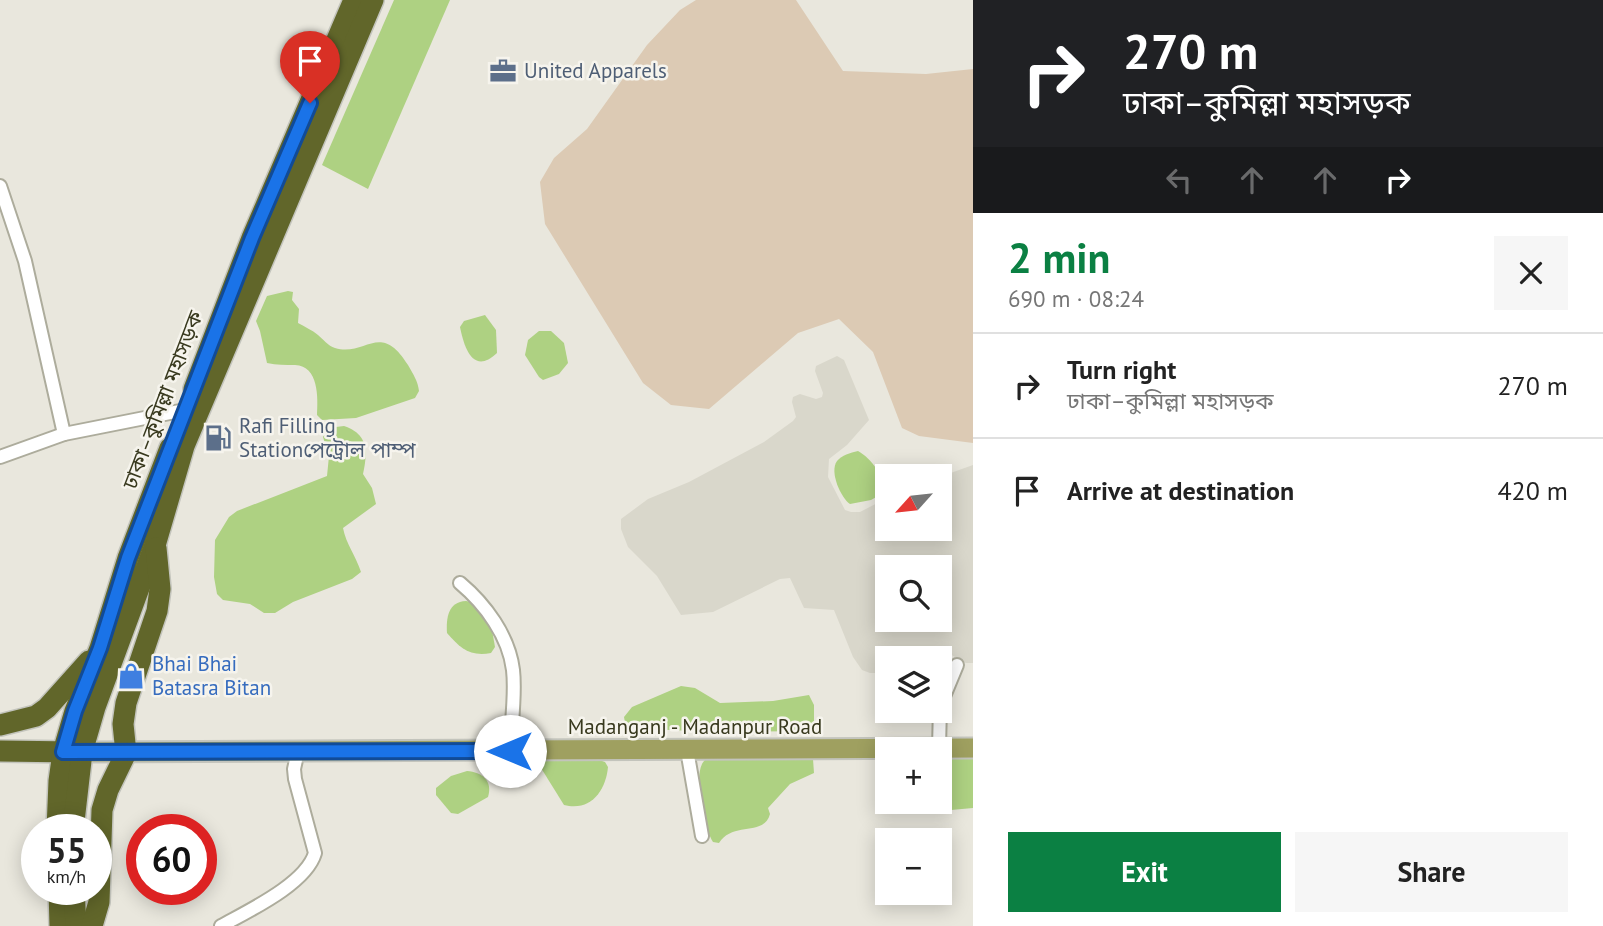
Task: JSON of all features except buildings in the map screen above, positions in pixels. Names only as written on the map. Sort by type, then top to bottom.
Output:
[{"type":"highway","name":"ঢাকা–কুমিল্লা মহাসড়ক","points":[[73,814],[72,752],[75,711],[100,648],[128,558],[252,238],[354,0]]},
{"type":"highway","name":"ঢাকা–কুমিল্লা মহাসড়ক","points":[[57,814],[58,781],[95,707],[156,542],[184,446],[243,315],[373,0]]},
{"type":"highway","points":[[92,926],[100,902],[102,810],[108,790],[126,753],[123,724],[126,704],[157,611],[160,589],[156,542]]},
{"type":"highway","points":[[0,724],[36,716],[47,708],[100,648]]},
{"type":"highway","points":[[0,751],[72,752]]},
{"type":"highway","points":[[60,905],[61,926]]},
{"type":"highway","points":[[75,905],[76,926]]},
{"type":"main road","name":"Madanganj - Madanpur Road","points":[[952,748],[973,748]]},
{"type":"main road","name":"Madanganj - Madanpur Road","points":[[72,752],[875,749]]},
{"type":"street","points":[[0,186],[25,261],[64,434]]},
{"type":"street","points":[[0,457],[64,434],[186,410]]},
{"type":"street","points":[[460,583],[483,604],[511,658],[514,687],[510,751]]},
{"type":"street","points":[[939,737],[940,706],[957,665]]},
{"type":"street","points":[[687,750],[702,836]]},
{"type":"street","points":[[221,926],[280,892],[313,861],[315,853],[295,779],[298,751]]},
{"type":"shaded area","points":[[394,0],[450,0],[368,189],[322,165]]},
{"type":"shaded area","points":[[696,0],[796,0],[843,71],[926,74],[973,69],[973,443],[919,436],[902,428],[873,352],[839,319],[798,333],[709,409],[671,405],[643,383],[545,224],[540,182],[554,158],[587,129],[647,45],[680,10]]},
{"type":"shaded area","points":[[293,292],[292,300],[299,309],[298,323],[316,333],[332,347],[356,348],[381,342],[398,352],[416,381],[419,391],[415,398],[356,418],[322,420],[317,415],[315,384],[309,371],[295,365],[267,363],[256,321],[267,296]]},
{"type":"shaded area","points":[[485,315],[496,330],[497,353],[482,361],[476,360],[467,350],[460,327],[464,321]]},
{"type":"shaded area","points":[[539,331],[551,331],[564,343],[568,363],[559,374],[543,380],[525,355],[528,340]]},
{"type":"shaded area","points":[[837,356],[844,360],[869,420],[847,445],[829,459],[828,477],[845,510],[860,512],[875,504],[875,541],[952,541],[952,472],[973,465],[973,663],[966,663],[952,655],[952,646],[875,646],[875,673],[862,670],[853,657],[834,610],[804,608],[790,578],[780,579],[713,612],[681,615],[657,576],[628,547],[621,529],[621,519],[648,499],[689,482],[764,442],[793,421],[796,417],[793,397],[800,394],[816,399],[822,397],[816,366]]},
{"type":"shaded area","points":[[344,426],[352,429],[362,439],[366,451],[363,474],[372,488],[376,504],[343,528],[361,572],[352,579],[293,602],[275,613],[264,613],[250,604],[223,600],[217,594],[214,577],[215,540],[229,517],[237,511],[327,476],[329,456],[323,437],[328,428]]},
{"type":"shaded area","points":[[858,451],[875,467],[875,498],[871,500],[850,504],[837,484],[835,466],[841,457]]},
{"type":"shaded area","points":[[466,601],[476,603],[492,630],[495,647],[491,653],[477,654],[466,650],[447,633],[449,612],[455,604]]},
{"type":"shaded area","points":[[681,686],[695,688],[720,703],[773,701],[809,695],[814,705],[814,727],[809,731],[714,732],[626,728],[624,717],[632,707]]},
{"type":"shaded area","points":[[811,755],[814,773],[790,784],[768,808],[770,814],[767,821],[755,827],[732,832],[719,843],[713,842],[703,815],[699,781],[702,764],[710,756]]},
{"type":"shaded area","points":[[952,756],[973,756],[973,808],[952,810]]},
{"type":"shaded area","points":[[593,758],[605,762],[608,767],[600,791],[582,805],[564,805],[541,768],[542,763],[548,759]]},
{"type":"shaded area","points":[[467,771],[485,778],[489,786],[488,797],[458,814],[451,813],[436,795],[436,788],[451,776]]},
{"type":"place","name":"United Apparels","points":[[503,71]]},
{"type":"place","name":"Rafi Filling Stationপেট্রোল পাম্প","points":[[218,438]]},
{"type":"place","name":"Bhai Bhai Batasra Bitan","points":[[131,676]]},
{"type":"route","points":[[310,103],[252,238],[128,558],[63,752],[510,751]]}]
